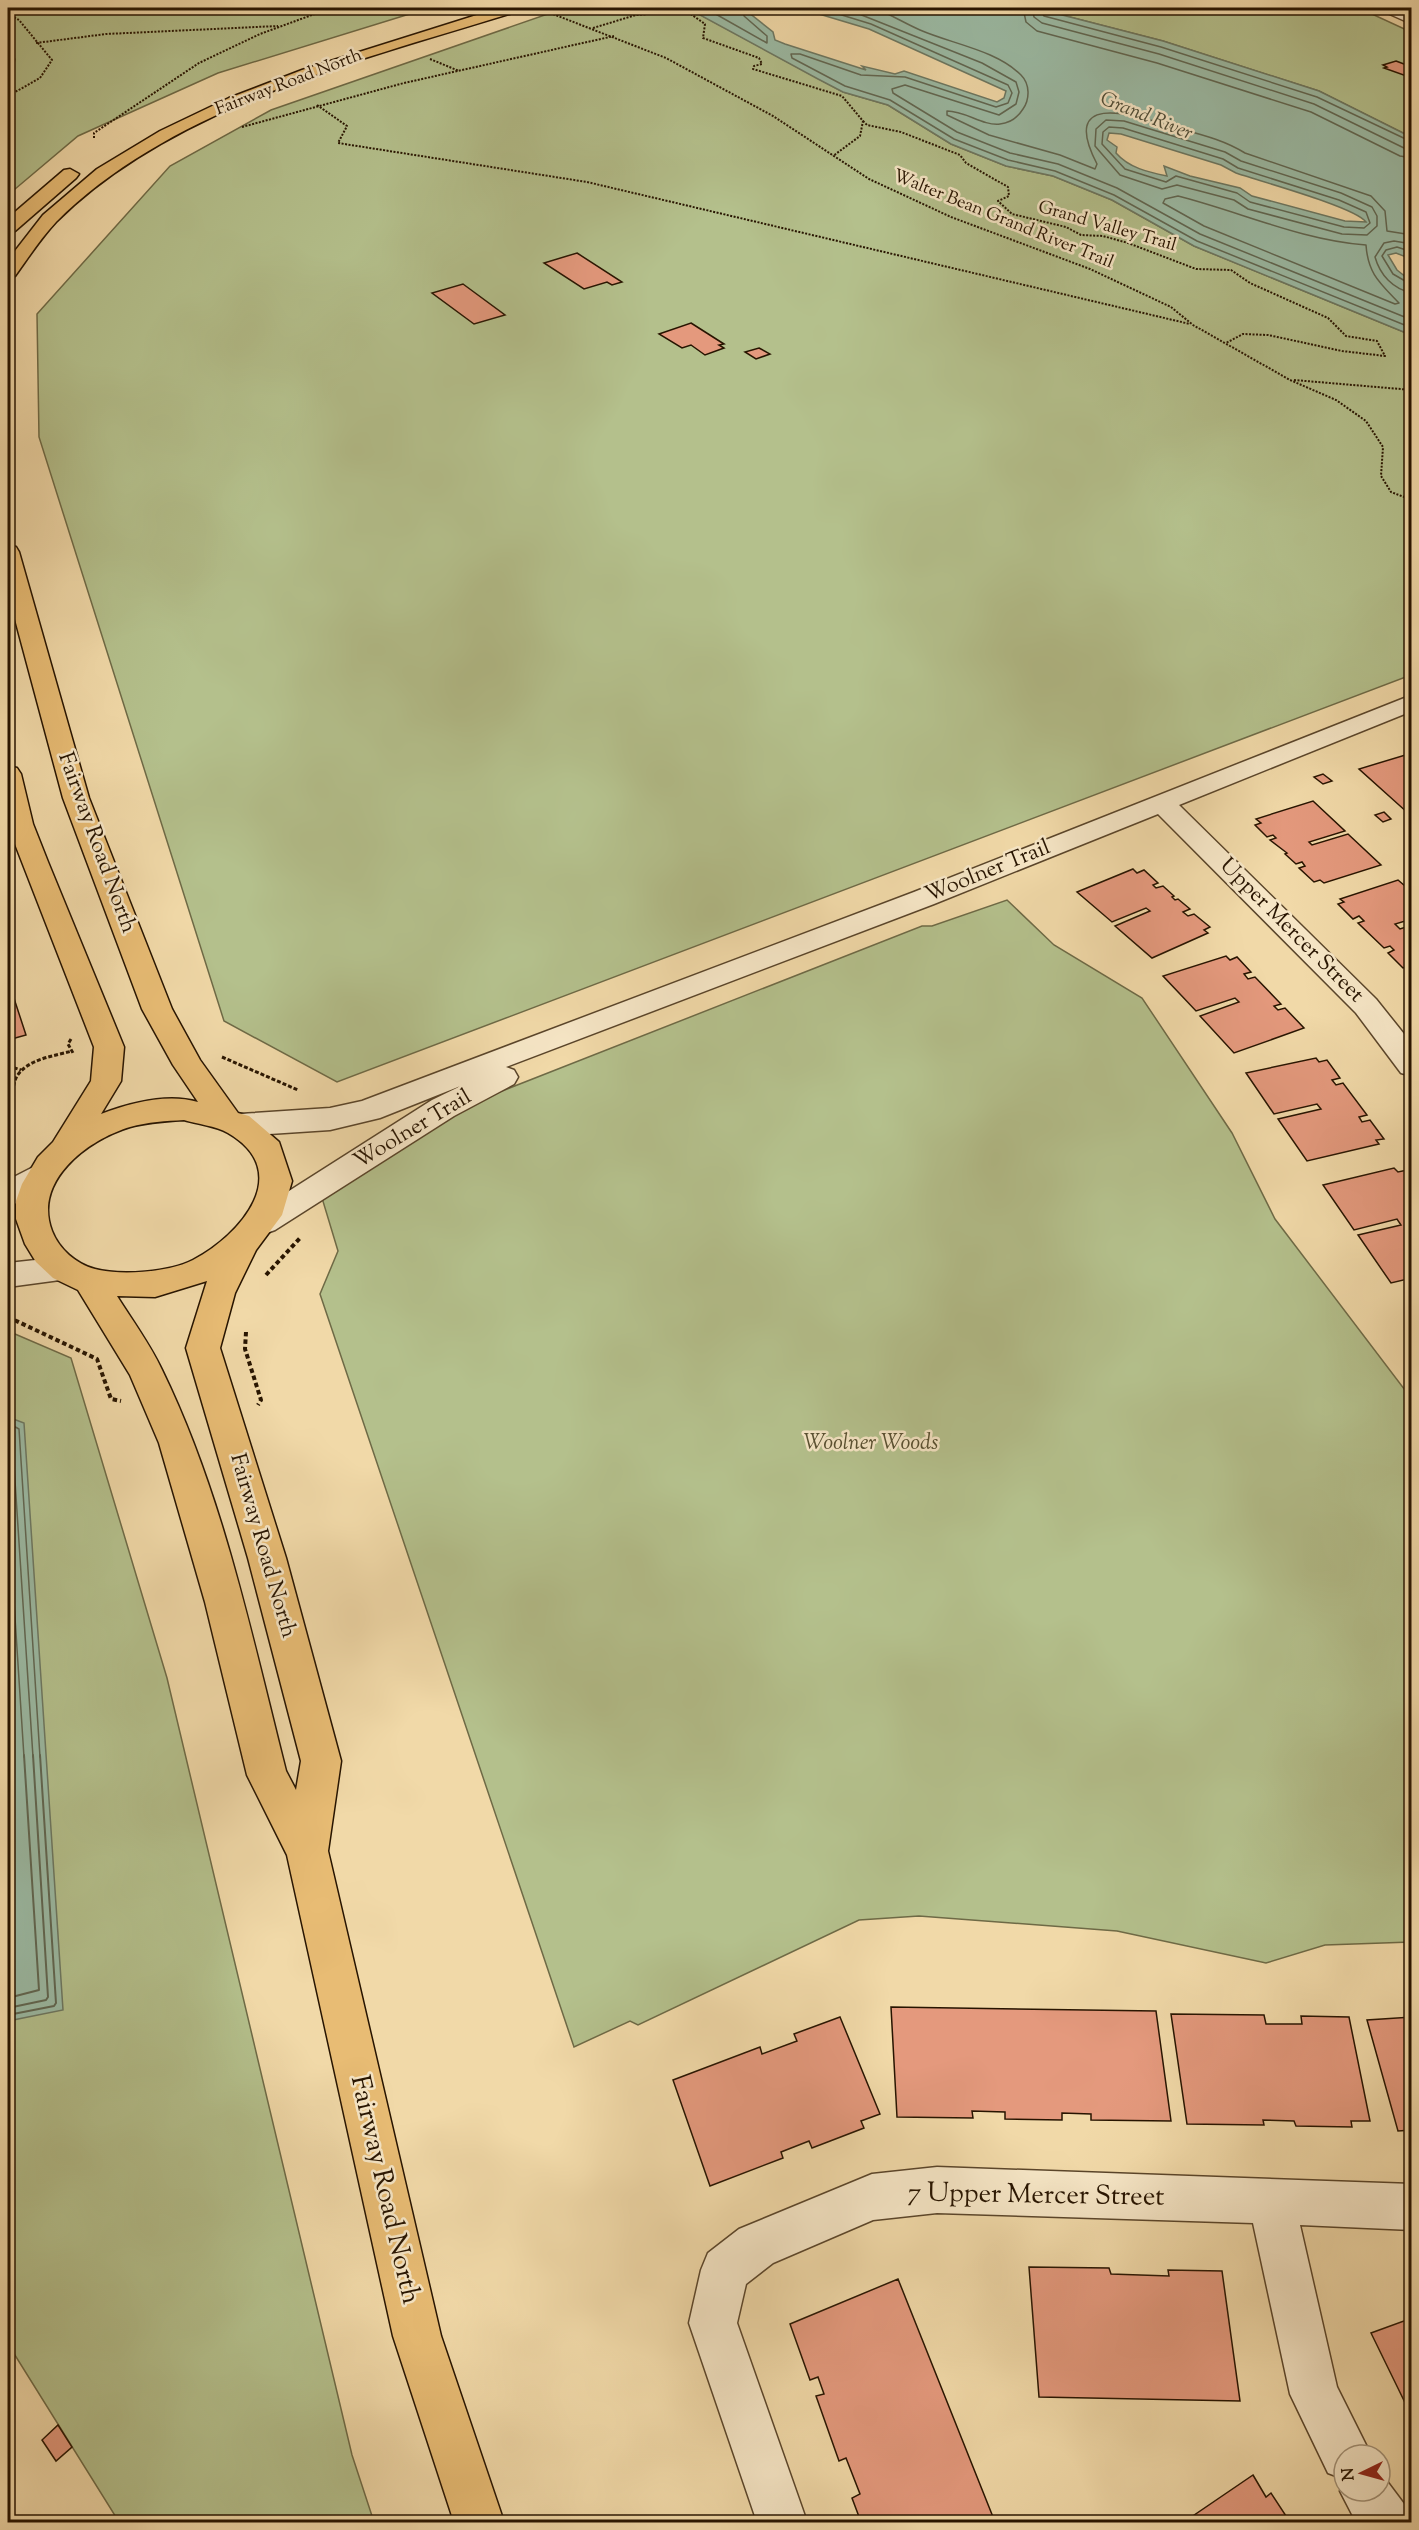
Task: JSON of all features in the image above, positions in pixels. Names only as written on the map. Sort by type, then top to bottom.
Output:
[{"type":"main road","name":"Fairway Road North","points":[[8,272],[18,254],[64,206],[96,178],[155,141],[264,89],[456,21],[485,8]]},
{"type":"main road","name":"Fairway Road North","points":[[8,227],[69,174],[129,138],[198,104],[291,68],[456,21],[514,8]]},
{"type":"main road","name":"Fairway Road North","points":[[8,552],[76,798],[158,1009],[188,1065],[232,1121]]},
{"type":"main road","points":[[8,774],[30,852],[109,1047],[106,1081],[65,1149],[43,1174],[34,1194],[31,1214],[37,1240],[46,1253],[76,1275],[119,1286],[154,1285],[191,1276],[217,1264],[252,1235],[275,1197],[275,1167],[266,1149],[255,1136],[232,1121],[184,1109],[139,1113],[95,1129],[65,1149]]},
{"type":"main road","name":"Fairway Road North","points":[[252,1235],[218,1293],[203,1348],[267,1558],[321,1761],[307,1851]]},
{"type":"main road","name":"Fairway Road North","points":[[76,1275],[145,1370],[177,1443],[224,1602],[267,1775],[307,1851],[417,2336],[479,2523]]},
{"type":"street","points":[[1384,8],[1412,19]]},
{"type":"street","name":"Woolner Trail","points":[[232,1121],[330,1119],[369,1110],[1162,803],[1412,702]]},
{"type":"street","name":"Upper Mercer Street","points":[[1162,803],[1366,1006],[1412,1066]]},
{"type":"street","name":"Woolner Trail","points":[[252,1235],[443,1108],[532,1060],[562,1037]]},
{"type":"street","points":[[8,1194],[43,1174]]},
{"type":"street","points":[[8,1275],[76,1275]]},
{"type":"street","name":"7 Upper Mercer Street","points":[[782,2523],[713,2323],[725,2270],[756,2246],[872,2196],[937,2190],[1412,2207]]},
{"type":"street","points":[[1271,2201],[1314,2394],[1340,2443]]},
{"type":"street","points":[[1373,2503],[1386,2523]]},
{"type":"path","points":[[94,138],[94,133],[198,63],[282,26],[331,8]]},
{"type":"path","name":"Walter Bean Grand River Trail","points":[[536,8],[614,36],[666,58],[773,116],[868,179],[951,217],[1090,269],[1171,307],[1193,325],[1290,380],[1336,400],[1366,422],[1383,447],[1381,476],[1391,492],[1412,500]]},
{"type":"path","points":[[682,8],[705,24],[704,38],[759,58],[762,64],[754,66],[753,69],[842,96],[863,121],[860,136],[833,156]]},
{"type":"path","points":[[593,29],[636,15],[687,11]]},
{"type":"path","points":[[8,14],[19,20],[52,60],[50,68],[40,79],[8,96]]},
{"type":"path","points":[[36,43],[106,34],[282,26]]},
{"type":"path","points":[[299,110],[614,36]]},
{"type":"path","points":[[429,59],[460,71]]},
{"type":"path","points":[[317,105],[347,126],[338,143],[587,182],[1193,325]]},
{"type":"path","name":"Grand Valley Trail","points":[[863,121],[867,125],[901,132],[960,155],[966,164],[1008,187],[1009,196],[998,201],[1012,214],[1066,227],[1081,235],[1103,236],[1128,243],[1196,269],[1231,270],[1242,275],[1250,283],[1328,318],[1346,336],[1377,341],[1385,356],[1342,351],[1268,336],[1243,334],[1226,343]]},
{"type":"path","points":[[1290,380],[1412,390]]},
{"type":"path","points":[[8,1103],[11,1099],[12,1083],[21,1070],[33,1062],[72,1051]]},
{"type":"path","points":[[215,1054],[308,1094]]},
{"type":"path","points":[[8,1066],[21,1070]]},
{"type":"path","points":[[261,1284],[265,1276],[308,1230]]},
{"type":"path","points":[[8,1317],[97,1359],[111,1399]]},
{"type":"path","points":[[246,1326],[245,1349],[261,1400]]},
{"type":"green space","points":[[8,8],[429,8],[218,73],[78,136],[8,195],[8,75],[12,72],[15,59],[8,55]]},
{"type":"green space","points":[[565,8],[699,8],[701,15],[843,92],[888,105],[951,144],[1006,166],[1053,176],[1112,200],[1194,246],[1411,335],[1411,675],[337,1082],[224,1021],[39,437],[37,314],[170,166],[271,110]]},
{"type":"green space","points":[[1035,8],[1359,8],[1411,32],[1411,137],[1319,91],[1163,41]]},
{"type":"green space","name":"Woolner Woods","points":[[1007,900],[1054,945],[1142,998],[1232,1133],[1275,1219],[1411,1398],[1411,1942],[1325,1945],[1266,1963],[1117,1931],[919,1916],[859,1920],[638,2025],[630,2021],[574,2047],[320,1294],[338,1251],[322,1198],[367,1144],[922,926],[932,926]]},
{"type":"green space","points":[[8,1331],[71,1358],[167,1678],[352,2455],[374,2522],[119,2522],[8,2344]]},
{"type":"water","name":"Grand River","points":[[699,8],[750,8],[748,12],[773,32],[775,40],[785,44],[866,70],[862,66],[895,74],[904,71],[997,102],[1004,98],[1006,91],[869,29],[799,8],[1035,8],[1163,41],[1319,91],[1411,137],[1411,259],[1396,253],[1388,255],[1397,270],[1411,281],[1411,335],[1194,246],[1112,200],[1053,176],[1006,166],[951,144],[888,105],[843,92],[700,15]],"holes":[[[1109,133],[1121,134],[1221,165],[1236,173],[1326,202],[1366,222],[1345,221],[1252,196],[1240,188],[1190,176],[1164,166],[1167,176],[1139,169],[1121,158],[1116,153],[1117,147],[1107,140]]]},
{"type":"water","points":[[8,1417],[24,1423],[63,2010],[8,2021]]},
{"type":"building","points":[[1396,61],[1412,67],[1412,78],[1384,68],[1387,67],[1383,65]]},
{"type":"building","points":[[577,253],[622,282],[612,285],[607,282],[584,289],[544,263]]},
{"type":"building","points":[[463,284],[505,315],[474,324],[432,293]]},
{"type":"building","points":[[691,323],[724,344],[719,345],[724,348],[705,355],[691,345],[682,348],[659,334]]},
{"type":"building","points":[[759,348],[770,354],[756,359],[745,352]]},
{"type":"building","points":[[1412,753],[1412,813],[1409,814],[1359,769]]},
{"type":"building","points":[[1323,774],[1332,781],[1323,784],[1314,777]]},
{"type":"building","points":[[1313,801],[1345,831],[1309,842],[1312,845],[1348,834],[1381,865],[1324,883],[1320,880],[1314,882],[1299,868],[1305,866],[1302,862],[1296,864],[1285,854],[1287,853],[1270,840],[1276,838],[1273,835],[1267,837],[1255,825],[1261,823],[1256,819]]},
{"type":"building","points":[[1384,812],[1391,819],[1383,822],[1375,815]]},
{"type":"building","points":[[1133,869],[1137,873],[1144,870],[1158,883],[1153,885],[1156,888],[1163,886],[1174,896],[1172,897],[1175,900],[1178,899],[1190,909],[1183,912],[1188,916],[1194,914],[1210,927],[1204,930],[1208,933],[1152,958],[1115,926],[1150,911],[1146,908],[1112,922],[1077,892]]},
{"type":"building","points":[[1398,880],[1412,892],[1412,919],[1395,924],[1400,929],[1412,925],[1412,966],[1403,968],[1388,953],[1394,950],[1390,946],[1384,948],[1358,923],[1364,921],[1359,916],[1353,919],[1338,904],[1344,902],[1340,899]]},
{"type":"building","points":[[1226,956],[1230,960],[1237,957],[1251,972],[1244,974],[1248,979],[1255,977],[1281,1004],[1274,1006],[1278,1010],[1285,1008],[1304,1028],[1234,1053],[1200,1016],[1239,1002],[1235,998],[1196,1011],[1163,976]]},
{"type":"building","points":[[8,980],[26,1035],[8,1040]]},
{"type":"building","points":[[1316,1058],[1319,1062],[1327,1060],[1340,1078],[1332,1080],[1336,1085],[1343,1083],[1367,1115],[1359,1117],[1362,1122],[1370,1120],[1384,1139],[1376,1140],[1379,1144],[1307,1161],[1278,1119],[1321,1109],[1317,1104],[1274,1114],[1246,1073]]},
{"type":"building","points":[[1394,1168],[1398,1172],[1407,1170],[1412,1177],[1412,1278],[1391,1283],[1358,1235],[1401,1225],[1397,1219],[1354,1230],[1323,1185]]},
{"type":"building","points":[[891,2007],[1156,2011],[1171,2121],[1091,2120],[1091,2114],[1062,2113],[1062,2120],[1005,2119],[1005,2112],[972,2111],[973,2118],[897,2117]]},
{"type":"building","points":[[1171,2014],[1264,2015],[1266,2024],[1302,2024],[1301,2016],[1349,2017],[1370,2121],[1351,2121],[1352,2127],[1296,2126],[1294,2121],[1263,2120],[1264,2125],[1187,2124]]},
{"type":"building","points":[[840,2017],[880,2114],[861,2121],[864,2128],[812,2148],[809,2141],[781,2152],[783,2158],[710,2186],[673,2080],[760,2047],[762,2054],[797,2041],[794,2034]]},
{"type":"building","points":[[1412,2017],[1412,2130],[1398,2131],[1367,2020]]},
{"type":"building","points":[[1029,2267],[1109,2268],[1111,2274],[1169,2276],[1168,2270],[1222,2271],[1240,2401],[1039,2397]]},
{"type":"building","points":[[898,2279],[995,2522],[861,2522],[852,2498],[860,2494],[846,2458],[839,2461],[816,2396],[824,2394],[818,2377],[810,2380],[790,2324]]},
{"type":"building","points":[[1412,2318],[1412,2417],[1371,2333]]},
{"type":"building","points":[[58,2425],[72,2447],[56,2461],[42,2440]]},
{"type":"building","points":[[1253,2475],[1266,2497],[1271,2493],[1290,2522],[1184,2522]]}]
